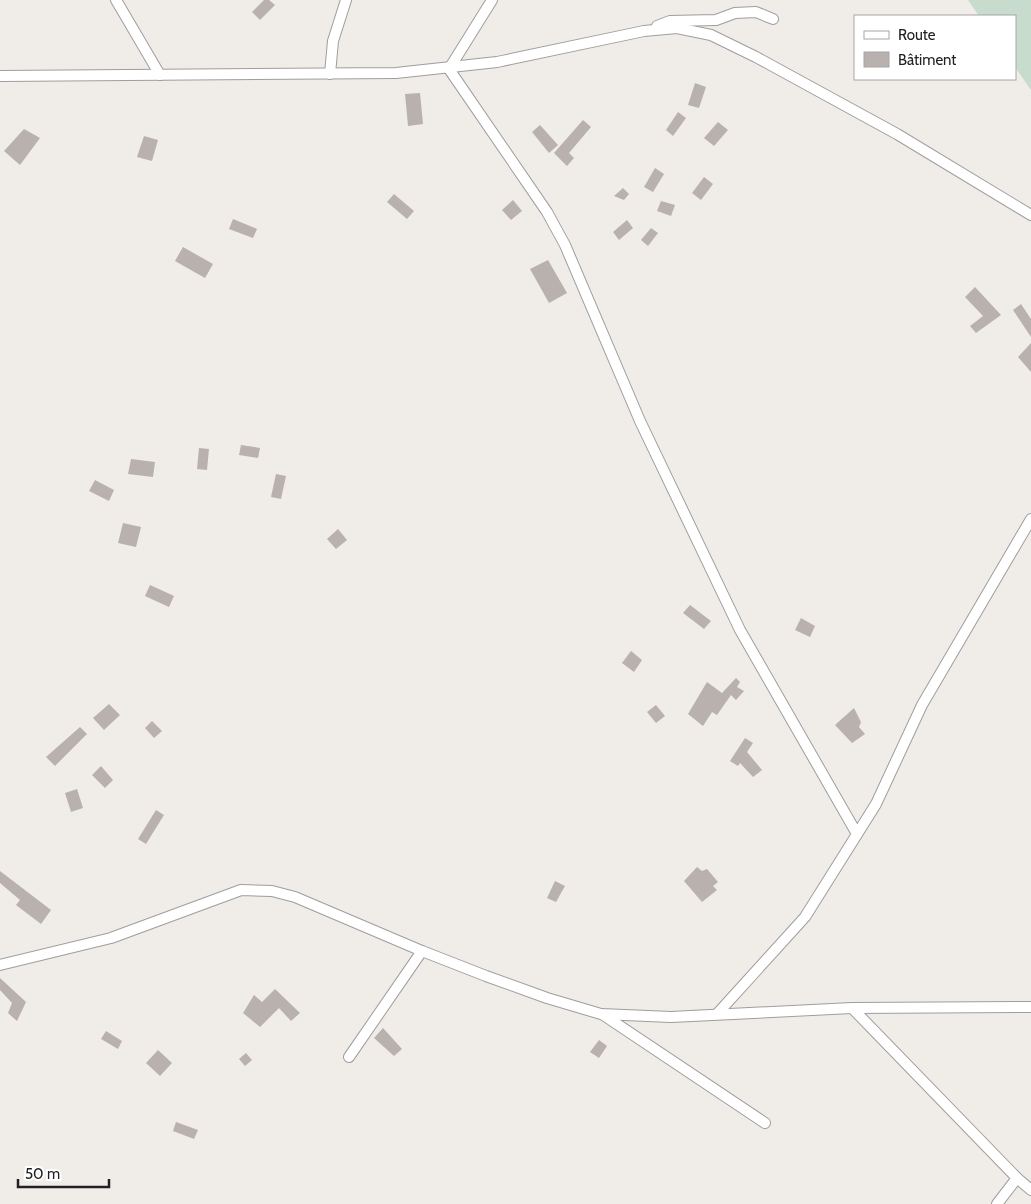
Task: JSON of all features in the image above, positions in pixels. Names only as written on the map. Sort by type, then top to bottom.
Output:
[{"type":"street","points":[[116,0],[160,75]]},
{"type":"street","points":[[330,74],[333,40],[346,0]]},
{"type":"street","points":[[449,69],[492,0]]},
{"type":"street","points":[[0,76],[396,73],[449,69],[574,48],[644,31],[670,21],[716,20],[735,13],[756,12],[773,20]]},
{"type":"street","points":[[644,31],[677,28],[712,35],[897,134],[1031,215]]},
{"type":"street","points":[[449,69],[547,212],[565,245],[640,421],[740,630],[857,834]]},
{"type":"street","points":[[716,1014],[805,917],[876,804],[922,705],[1031,519]]},
{"type":"street","points":[[0,965],[111,938],[241,890],[272,891],[295,897],[422,951],[547,998],[601,1014],[671,1016],[852,1008],[1031,1007]]},
{"type":"street","points":[[349,1057],[422,951]]},
{"type":"street","points":[[852,1008],[1017,1178],[1031,1190]]},
{"type":"street","points":[[601,1014],[765,1123]]},
{"type":"street","points":[[997,1204],[1017,1178]]},
{"type":"green space","points":[[968,0],[1031,0],[1031,90],[1016,68],[1016,15],[978,15]]},
{"type":"building","points":[[264,0],[269,0],[275,5],[260,20],[252,12]]},
{"type":"building","points":[[695,83],[706,87],[699,108],[688,105]]},
{"type":"building","points":[[420,93],[423,124],[408,126],[405,94]]},
{"type":"building","points":[[678,112],[686,118],[673,136],[666,130]]},
{"type":"building","points":[[583,120],[591,127],[569,153],[574,158],[567,166],[554,153]]},
{"type":"building","points":[[718,122],[728,130],[714,146],[704,138]]},
{"type":"building","points":[[540,125],[558,145],[549,153],[532,132]]},
{"type":"building","points":[[24,129],[40,138],[20,165],[4,151]]},
{"type":"building","points":[[144,136],[158,140],[152,161],[137,157]]},
{"type":"building","points":[[655,168],[664,174],[653,192],[644,187]]},
{"type":"building","points":[[704,177],[713,184],[701,200],[692,193]]},
{"type":"building","points":[[623,188],[629,194],[624,200],[614,196]]},
{"type":"building","points":[[394,194],[414,211],[407,219],[387,202]]},
{"type":"building","points":[[513,200],[522,211],[511,220],[502,210]]},
{"type":"building","points":[[661,201],[675,205],[671,216],[657,211]]},
{"type":"building","points":[[233,219],[257,229],[253,238],[229,229]]},
{"type":"building","points":[[627,220],[633,228],[619,240],[613,232]]},
{"type":"building","points":[[651,228],[658,233],[648,246],[641,240]]},
{"type":"building","points":[[183,247],[213,264],[205,278],[175,261]]},
{"type":"building","points":[[548,260],[567,293],[549,303],[530,269]]},
{"type":"building","points":[[975,287],[1001,315],[976,333],[970,326],[983,316],[965,297]]},
{"type":"building","points":[[1021,304],[1031,319],[1031,337],[1013,310]]},
{"type":"building","points":[[1031,343],[1031,372],[1018,357]]},
{"type":"building","points":[[241,445],[260,448],[258,458],[239,455]]},
{"type":"building","points":[[199,448],[209,449],[207,470],[197,469]]},
{"type":"building","points":[[131,459],[155,462],[153,477],[128,474]]},
{"type":"building","points":[[276,474],[286,476],[281,499],[271,497]]},
{"type":"building","points":[[95,480],[114,490],[109,501],[89,491]]},
{"type":"building","points":[[123,523],[141,527],[136,547],[118,543]]},
{"type":"building","points":[[338,529],[347,540],[336,549],[327,539]]},
{"type":"building","points":[[150,585],[174,596],[169,607],[145,596]]},
{"type":"building","points":[[690,605],[711,621],[704,629],[683,613]]},
{"type":"building","points":[[801,618],[815,626],[810,637],[795,630]]},
{"type":"building","points":[[631,651],[642,660],[634,672],[622,663]]},
{"type":"building","points":[[736,678],[740,682],[737,687],[744,691],[736,700],[731,695],[717,715],[712,712],[703,726],[688,714],[707,682],[722,693]]},
{"type":"building","points":[[109,704],[120,715],[104,730],[93,718]]},
{"type":"building","points":[[656,705],[665,716],[656,723],[647,712]]},
{"type":"building","points":[[854,708],[861,722],[859,727],[865,734],[852,743],[835,725]]},
{"type":"building","points":[[152,721],[162,731],[154,738],[145,728]]},
{"type":"building","points":[[80,727],[87,734],[55,766],[46,757]]},
{"type":"building","points":[[745,738],[753,743],[747,752],[762,770],[753,777],[740,763],[738,766],[730,761]]},
{"type":"building","points":[[101,766],[113,780],[105,788],[92,775]]},
{"type":"building","points":[[77,789],[83,808],[71,812],[65,793]]},
{"type":"building","points":[[156,810],[164,815],[146,844],[138,839]]},
{"type":"building","points":[[697,867],[702,871],[707,869],[718,882],[713,886],[717,890],[702,902],[684,881]]},
{"type":"building","points":[[0,871],[51,910],[41,924],[16,905],[20,900],[0,883]]},
{"type":"building","points":[[555,881],[565,886],[556,902],[547,898]]},
{"type":"building","points":[[0,978],[26,1002],[17,1021],[8,1013],[12,1003],[0,990]]},
{"type":"building","points":[[275,989],[300,1013],[291,1021],[279,1008],[260,1027],[243,1013],[254,995],[262,1002]]},
{"type":"building","points":[[383,1028],[402,1049],[394,1056],[374,1038]]},
{"type":"building","points":[[106,1031],[122,1041],[118,1049],[101,1039]]},
{"type":"building","points":[[599,1040],[607,1046],[599,1058],[590,1052]]},
{"type":"building","points":[[158,1050],[172,1063],[160,1076],[146,1063]]},
{"type":"building","points":[[246,1053],[252,1060],[245,1066],[239,1059]]},
{"type":"building","points":[[176,1122],[198,1130],[194,1139],[173,1131]]}]
